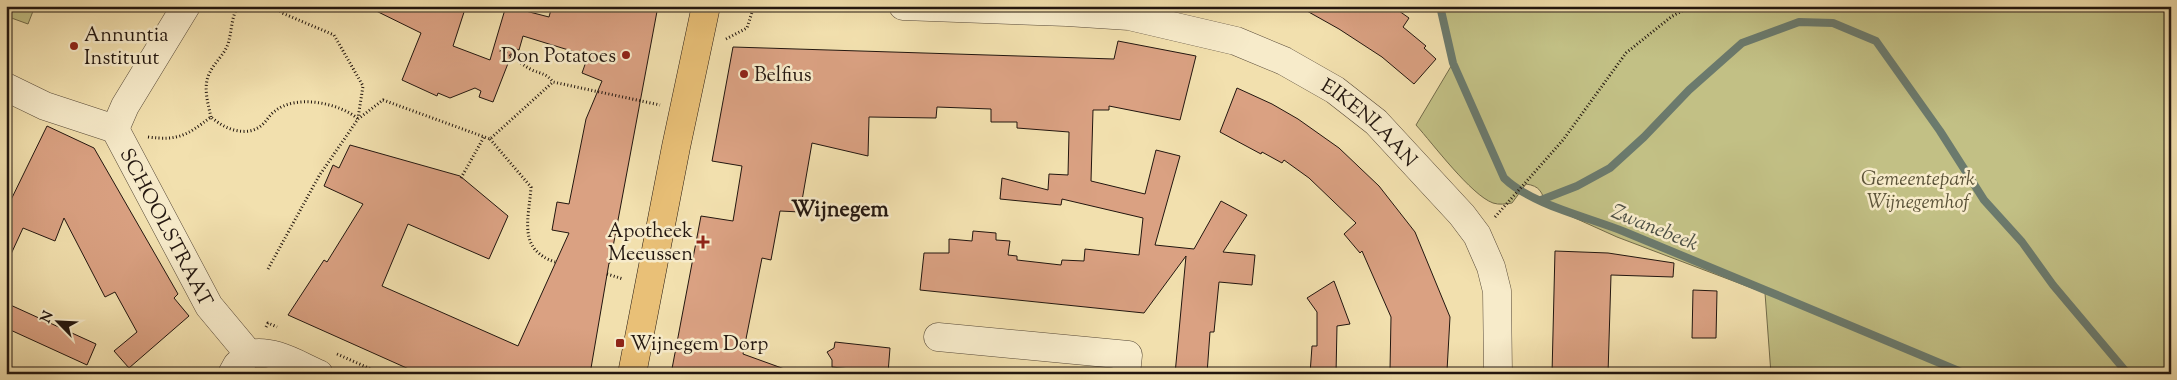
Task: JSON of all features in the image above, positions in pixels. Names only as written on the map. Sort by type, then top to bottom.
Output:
[{"type":"main road","points":[[632,374],[676,147],[706,6]]},
{"type":"street","points":[[115,129],[125,106],[186,6]]},
{"type":"street","name":"EIKENLAAN","points":[[903,6],[1098,10],[1236,41],[1284,61],[1335,90],[1376,122],[1462,215],[1477,235],[1491,267],[1497,291],[1498,374]]},
{"type":"street","name":"SCHOOLSTRAAT","points":[[6,87],[46,106],[115,129],[240,364],[259,352],[273,354],[319,374]]},
{"type":"street","points":[[938,337],[1128,356],[1126,374]]},
{"type":"path","points":[[238,6],[232,20],[227,46],[209,74],[207,82],[207,100],[211,117],[218,123],[245,132],[255,130],[276,110],[291,103],[310,101],[349,111],[358,119]]},
{"type":"path","points":[[275,6],[282,13],[334,35],[363,86],[358,119]]},
{"type":"path","points":[[724,40],[747,28],[754,6]]},
{"type":"path","points":[[1494,217],[1563,140],[1626,53],[1670,17],[1691,6]]},
{"type":"path","points":[[500,50],[512,55],[531,70],[547,74],[553,82],[663,106]]},
{"type":"path","points":[[490,139],[553,82]]},
{"type":"path","points":[[268,269],[319,176],[358,119],[383,100],[490,139],[531,187],[529,243],[534,251],[544,258],[555,262]]},
{"type":"path","points":[[115,129],[137,136],[174,138],[189,134],[211,117]]},
{"type":"path","points":[[461,178],[484,137]]},
{"type":"green space","points":[[6,6],[35,6],[28,24],[6,16]]},
{"type":"green space","name":"Gemeentepark Wijnegemhof","points":[[1440,6],[2171,6],[2171,374],[1771,374],[1765,293],[1617,237],[1546,205],[1540,190],[1534,186],[1526,184],[1512,203],[1500,204],[1493,203],[1484,198],[1463,180],[1416,125],[1453,63]]},
{"type":"building","points":[[366,6],[466,6],[453,46],[490,60],[506,6],[549,17],[552,6],[658,6],[590,374],[420,374],[288,315],[324,260],[327,262],[363,204],[324,186],[333,165],[339,168],[350,145],[460,176],[508,216],[489,259],[408,224],[382,286],[518,346],[569,233],[552,230],[557,202],[569,204],[586,119],[602,81],[582,73],[588,56],[523,36],[519,50],[514,48],[493,102],[479,97],[481,91],[475,88],[450,98],[438,93],[437,96],[402,80],[421,33]]},
{"type":"building","points":[[1298,6],[1392,6],[1409,18],[1403,27],[1426,46],[1424,48],[1436,59],[1414,84],[1382,57],[1339,29]]},
{"type":"building","points":[[1118,41],[1196,56],[1180,120],[1109,106],[1109,110],[1093,110],[1091,181],[1145,194],[1156,150],[1180,156],[1155,245],[1194,249],[1221,201],[1247,215],[1223,252],[1255,255],[1252,285],[1219,282],[1214,332],[1210,332],[1207,374],[1175,374],[1186,256],[1144,313],[920,290],[924,253],[949,253],[949,239],[972,241],[973,231],[996,233],[996,240],[1010,241],[1008,255],[1017,256],[1017,260],[1061,265],[1062,260],[1084,261],[1085,249],[1139,255],[1143,218],[1062,199],[1061,205],[1000,199],[1002,178],[1048,190],[1049,174],[1068,175],[1069,132],[1017,128],[1017,122],[991,122],[991,109],[937,107],[936,118],[869,117],[868,156],[812,143],[800,212],[780,211],[771,260],[762,258],[743,354],[790,371],[790,374],[671,374],[701,216],[733,221],[742,166],[712,161],[733,47],[1114,59]]},
{"type":"building","points":[[1237,88],[1272,104],[1298,119],[1339,148],[1379,186],[1415,232],[1450,317],[1447,371],[1390,370],[1391,317],[1362,251],[1360,253],[1344,234],[1356,223],[1309,178],[1284,160],[1282,163],[1262,152],[1261,154],[1220,132]]},
{"type":"building","points":[[47,126],[94,148],[178,294],[174,298],[189,316],[129,368],[114,351],[137,332],[115,292],[105,297],[64,218],[55,241],[23,228],[6,265],[6,210]]},
{"type":"building","points":[[1555,251],[1608,253],[1674,263],[1673,277],[1611,275],[1608,374],[1552,374]]},
{"type":"building","points":[[1334,281],[1350,324],[1337,326],[1336,374],[1310,374],[1312,346],[1317,346],[1317,312],[1307,298]]},
{"type":"building","points":[[1693,290],[1717,291],[1716,338],[1692,338]]},
{"type":"building","points":[[6,303],[96,344],[87,365],[6,328]]},
{"type":"building","points":[[835,342],[890,348],[888,373],[832,367],[832,360],[827,352],[834,348]]},
{"type":"waterway","name":"Zwanebeek","points":[[1440,6],[1453,63],[1504,178],[1516,187],[1545,203],[1625,232],[1966,374]]},
{"type":"waterway","points":[[1541,200],[1577,186],[1610,168],[1644,137],[1689,90],[1742,43],[1799,22],[1833,23],[1876,41],[1940,131],[1984,200],[2022,242],[2053,285],[2128,374]]},
{"type":"place","name":"Annuntia Instituut","points":[[74,46]]},
{"type":"place","name":"Don Potatoes","points":[[626,55]]},
{"type":"place","name":"Belfius","points":[[744,74]]},
{"type":"place","name":"Apotheek Meeussen","points":[[703,242]]},
{"type":"place","name":"Wijnegem Dorp","points":[[620,343]]},
{"type":"district","name":"Wijnegem","points":[[840,208]]}]
